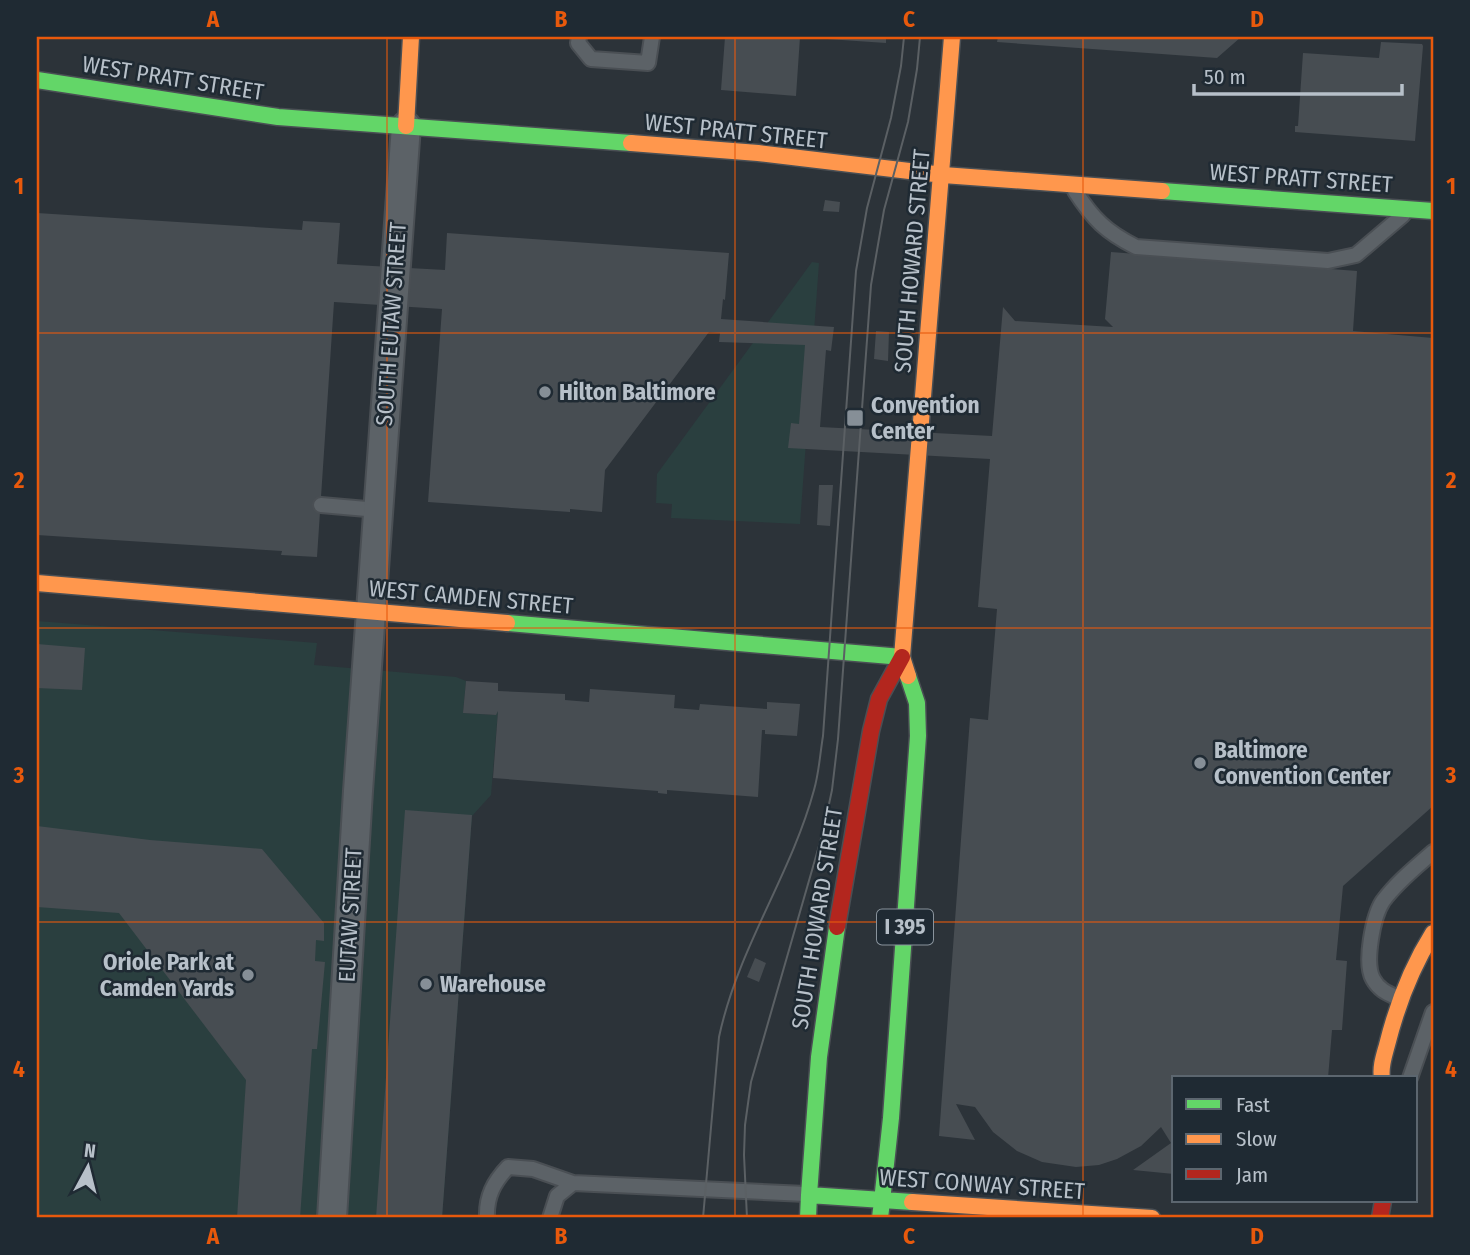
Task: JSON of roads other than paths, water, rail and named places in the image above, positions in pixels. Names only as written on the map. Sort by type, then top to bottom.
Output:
[{"type":"main road","name":"SOUTH EUTAW STREET","points":[[406,126],[411,37]]},
{"type":"main road","name":"SOUTH HOWARD STREET","points":[[882,1201],[891,1118],[918,736],[917,703],[902,657],[943,175],[952,37]]},
{"type":"main road","name":"WEST PRATT STREET","points":[[37,80],[216,110],[289,118],[758,153],[943,175],[1433,210]]},
{"type":"main road","name":"WEST CAMDEN STREET","points":[[37,583],[902,657]]},
{"type":"main road","name":"SOUTH HOWARD STREET","points":[[808,1218],[819,1057],[830,966],[878,699],[902,657]]},
{"type":"main road","points":[[1382,1076],[1392,1020],[1433,933]]},
{"type":"main road","name":"WEST CONWAY STREET","points":[[809,1195],[1152,1218]]},
{"type":"main road","name":"I 395","points":[[880,1218],[882,1201]]},
{"type":"street","name":"SOUTH EUTAW STREET","points":[[371,611],[406,126]]},
{"type":"street","name":"EUTAW STREET","points":[[332,1218],[371,611]]},
{"type":"lane","points":[[579,37],[578,43],[591,60],[648,63],[652,37]]},
{"type":"lane","points":[[1070,184],[1093,218],[1114,236],[1136,247],[1328,261],[1356,255],[1410,209]]},
{"type":"lane","points":[[321,505],[378,510]]},
{"type":"lane","points":[[1401,1000],[1382,991],[1371,976],[1369,954],[1375,925],[1382,903],[1404,877],[1433,852]]},
{"type":"lane","points":[[1411,1076],[1433,1012]]},
{"type":"lane","points":[[486,1218],[488,1198],[494,1182],[508,1167],[533,1169],[573,1183],[809,1195]]},
{"type":"lane","points":[[550,1218],[556,1196],[573,1183]]},
{"type":"tram line","points":[[703,1218],[719,1037],[751,942],[804,821],[818,770],[823,736],[856,271],[867,208],[891,118],[904,37]]},
{"type":"tram line","points":[[747,1218],[744,1155],[751,1082],[823,832],[832,790],[871,285],[884,210],[908,122],[920,37]]},
{"type":"place","name":"Hilton Baltimore","points":[[545,392]]},
{"type":"place","name":"Convention Center","points":[[855,418]]},
{"type":"place","name":"Baltimore Convention Center","points":[[1200,763]]},
{"type":"place","name":"Oriole Park at Camden Yards","points":[[248,975]]},
{"type":"place","name":"Warehouse","points":[[426,984]]}]
